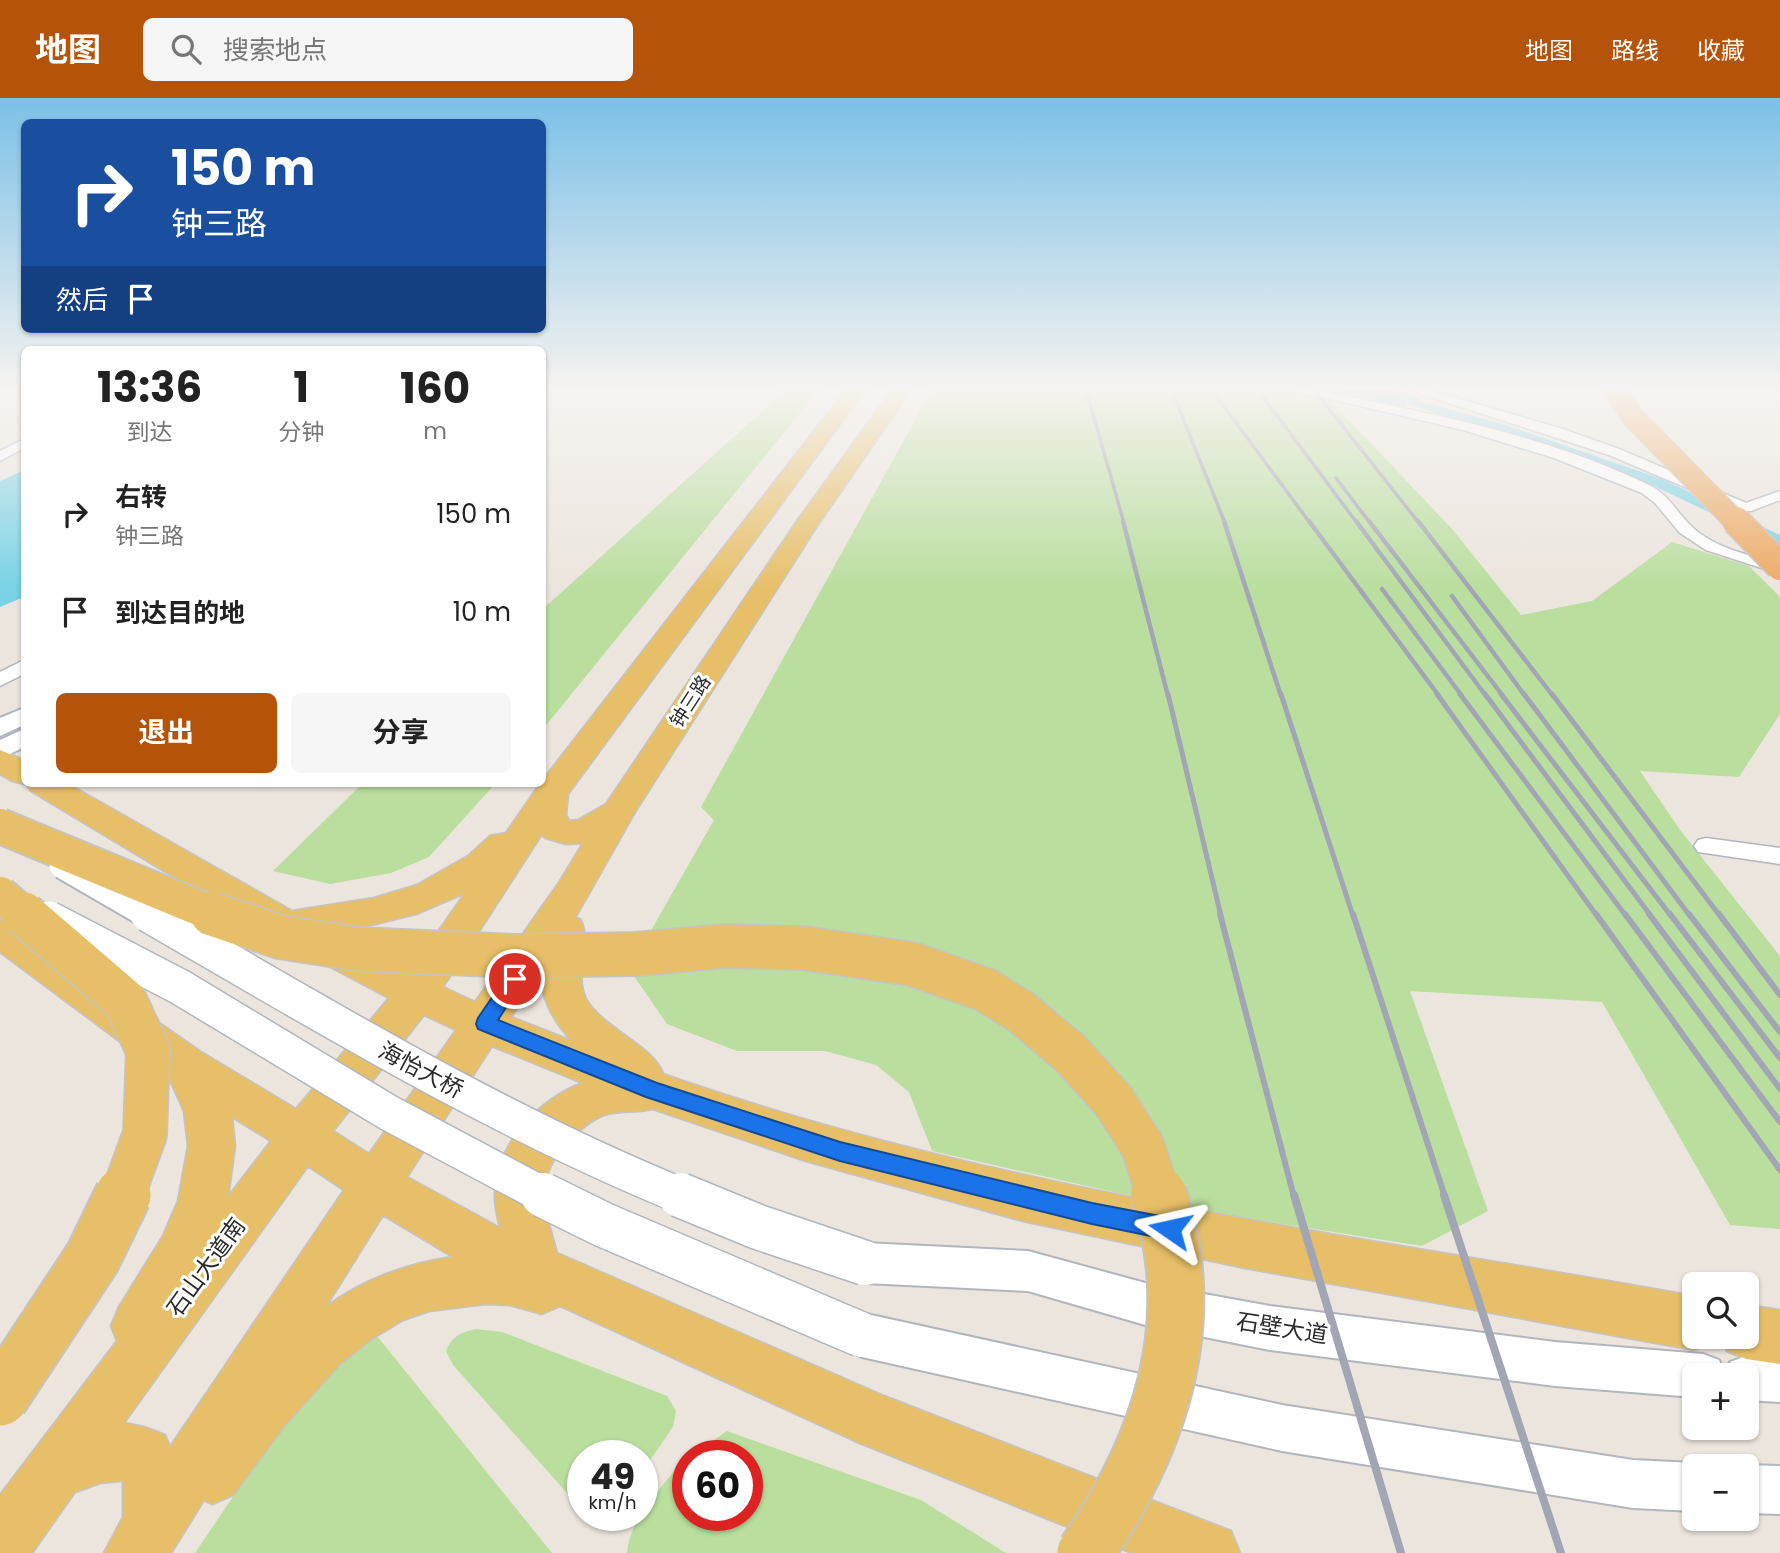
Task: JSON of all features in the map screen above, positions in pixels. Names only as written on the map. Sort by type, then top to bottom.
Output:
[{"type":"highway","points":[[1669,454],[1780,568]]},
{"type":"highway","points":[[1698,454],[1770,521]]},
{"type":"main road","points":[[418,993],[551,793],[808,454]]},
{"type":"main road","name":"钟三路","points":[[485,1024],[574,890],[618,812],[805,526],[856,454]]},
{"type":"main road","points":[[0,760],[21,772]]},
{"type":"main road","points":[[48,787],[286,926],[485,1024],[664,1094],[840,1152],[1092,1214],[1682,1321]]},
{"type":"main road","points":[[551,793],[549,815],[557,830],[573,835],[594,827],[618,812]]},
{"type":"main road","points":[[286,926],[355,918],[401,907],[450,885],[486,863],[551,793]]},
{"type":"main road","points":[[0,827],[197,909],[280,937],[357,949],[501,956],[637,954],[725,946],[803,948],[912,964],[986,990],[1021,1012],[1070,1053],[1114,1100],[1143,1147],[1164,1211],[1175,1262],[1175,1322],[1167,1387],[1144,1447],[1106,1523],[1085,1553]]},
{"type":"main road","points":[[574,890],[561,959],[562,990],[581,1023],[600,1043],[664,1094]]},
{"type":"main road","points":[[0,894],[125,1001],[148,1050],[145,1134],[126,1189],[93,1257],[0,1398]]},
{"type":"main road","points":[[0,932],[185,1065],[464,1237],[875,1421],[1209,1553]]},
{"type":"main road","name":"石山大道南","points":[[0,1545],[302,1136],[418,993]]},
{"type":"main road","points":[[147,1544],[376,1185],[485,1024]]},
{"type":"main road","points":[[0,1532],[99,1389],[155,1300],[202,1206],[209,1175],[209,1118],[185,1065]]},
{"type":"main road","points":[[536,1271],[519,1191],[524,1166],[556,1123],[585,1102],[615,1093],[664,1094]]},
{"type":"main road","points":[[147,1544],[302,1361],[357,1315],[404,1290],[453,1280],[506,1279],[619,1307]]},
{"type":"main road","points":[[1759,1334],[1780,1337]]},
{"type":"main road","points":[[57,1470],[103,1452],[125,1450],[144,1456],[153,1476],[147,1544]]},
{"type":"street","points":[[1547,454],[1650,492],[1668,505],[1690,533],[1712,548],[1780,568]]},
{"type":"street","points":[[1618,454],[1746,508],[1780,495]]},
{"type":"street","points":[[0,680],[21,668]]},
{"type":"street","points":[[0,728],[21,717]]},
{"type":"street","points":[[0,751],[21,739]]},
{"type":"street","name":"海怡大桥","points":[[0,827],[375,1046],[522,1124],[698,1203],[804,1245],[864,1263]]},
{"type":"street","points":[[1706,846],[1780,856]]},
{"type":"street","points":[[0,894],[180,987],[389,1114],[489,1168],[604,1225],[862,1335],[1282,1428],[1633,1484],[1682,1486]]},
{"type":"street","name":"石壁大道","points":[[864,1263],[1028,1271],[1149,1305],[1270,1328],[1555,1364],[1682,1374]]},
{"type":"street","points":[[1759,1379],[1780,1380]]},
{"type":"street","points":[[1759,1489],[1780,1490]]},
{"type":"green space","points":[[715,454],[767,454],[546,725],[546,606]]},
{"type":"green space","points":[[896,454],[1381,454],[1453,530],[1521,615],[1592,601],[1672,542],[1749,566],[1780,597],[1780,714],[1739,777],[1640,771],[1680,830],[1780,956],[1780,1229],[1730,1225],[1602,1002],[1410,991],[1488,1211],[1422,1246],[1193,1210],[932,1151],[909,1092],[876,1065],[825,1051],[737,1051],[667,1024],[629,969],[714,820],[701,807]]},
{"type":"green space","points":[[359,787],[492,787],[429,857],[391,873],[330,884],[273,871]]},
{"type":"green space","points":[[476,1329],[502,1332],[667,1396],[676,1411],[673,1427],[658,1449],[658,1440],[567,1440],[567,1493],[453,1365],[446,1351],[451,1342],[461,1334]]},
{"type":"green space","points":[[377,1336],[552,1553],[195,1553],[255,1464],[324,1373]]},
{"type":"green space","points":[[727,1431],[752,1440],[714,1440]]},
{"type":"green space","points":[[763,1444],[921,1500],[1006,1553],[627,1553],[632,1531],[658,1531],[658,1491],[672,1474],[672,1531],[763,1531]]},
{"type":"water","points":[[21,471],[21,598],[0,607],[0,481]]},
{"type":"waterway","points":[[1575,454],[1657,482],[1780,541]]},
{"type":"railway","points":[[1104,454],[1124,523]]},
{"type":"railway","points":[[1197,454],[1225,523]]},
{"type":"railway","points":[[1259,454],[1310,523]]},
{"type":"railway","points":[[1306,454],[1357,523]]},
{"type":"railway","points":[[1365,454],[1419,523]]},
{"type":"railway","points":[[1336,478],[1370,523]]},
{"type":"railway","points":[[1123,521],[1168,696]]},
{"type":"railway","points":[[1224,521],[1281,696]]},
{"type":"railway","points":[[1309,521],[1439,696]]},
{"type":"railway","points":[[1356,521],[1486,696]]},
{"type":"railway","points":[[1369,521],[1503,696]]},
{"type":"railway","points":[[1418,521],[1553,696]]},
{"type":"railway","points":[[1382,589],[1462,696]]},
{"type":"railway","points":[[1452,596],[1525,696]]},
{"type":"railway","points":[[1168,694],[1221,916]]},
{"type":"railway","points":[[1281,694],[1353,916]]},
{"type":"railway","points":[[1437,694],[1597,916]]},
{"type":"railway","points":[[1460,694],[1626,916]]},
{"type":"railway","points":[[1485,694],[1651,916]]},
{"type":"railway","points":[[1501,694],[1671,916]]},
{"type":"railway","points":[[1524,694],[1690,916]]},
{"type":"railway","points":[[1552,694],[1720,916]]},
{"type":"railway","points":[[1220,914],[1294,1197]]},
{"type":"railway","points":[[1353,914],[1445,1197]]},
{"type":"railway","points":[[1596,914],[1780,1170]]},
{"type":"railway","points":[[1625,914],[1780,1122]]},
{"type":"railway","points":[[1649,914],[1780,1089]]},
{"type":"railway","points":[[1670,914],[1780,1058]]},
{"type":"railway","points":[[1689,914],[1780,1032]]},
{"type":"railway","points":[[1719,914],[1780,995]]},
{"type":"railway","points":[[1294,1195],[1401,1553]]},
{"type":"railway","points":[[1444,1195],[1561,1553]]},
{"type":"route","points":[[515,979],[485,1024],[653,1091],[840,1152],[1092,1214],[1170,1229]]}]
